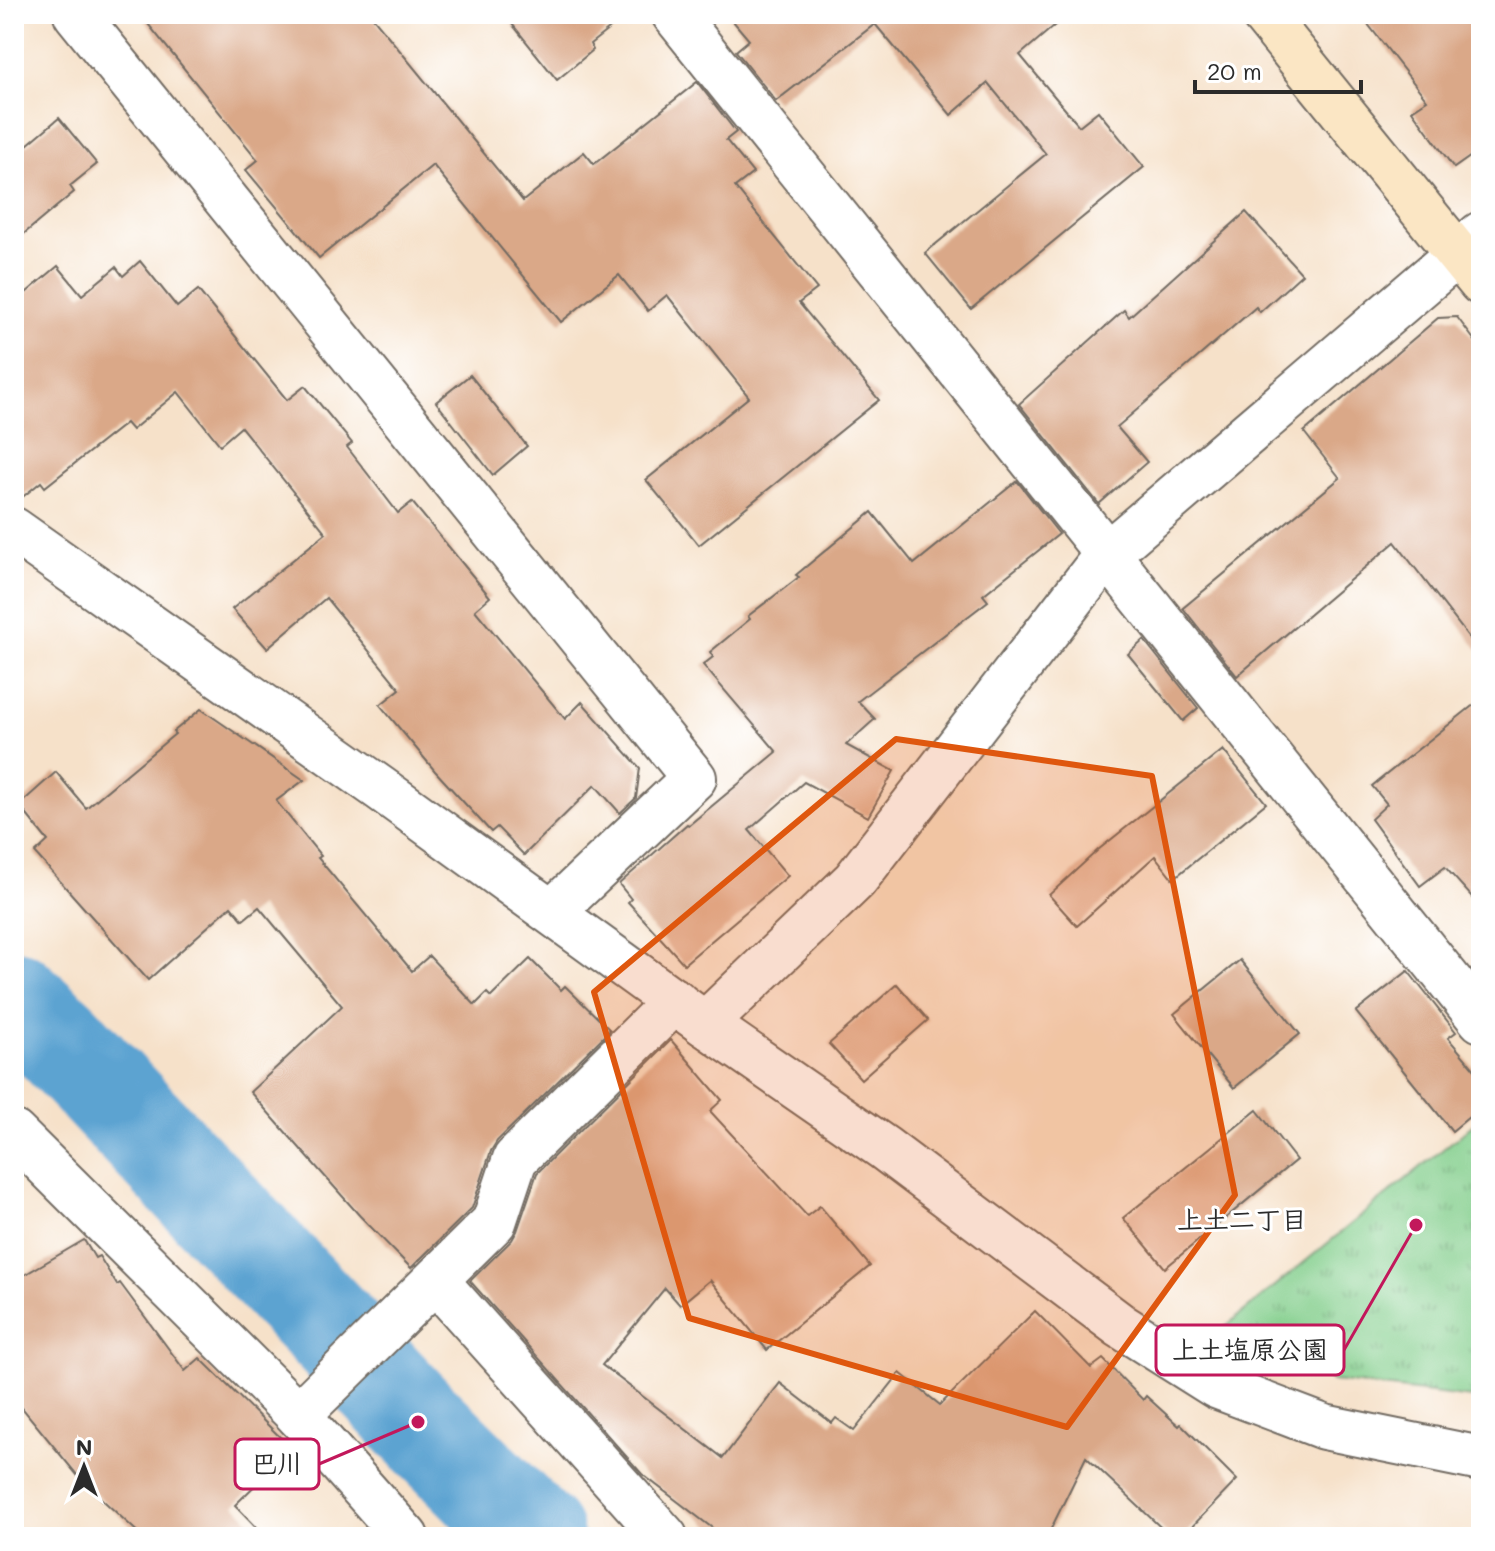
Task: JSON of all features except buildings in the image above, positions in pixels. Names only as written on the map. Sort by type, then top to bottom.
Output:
[{"type":"street","points":[[76,14],[694,778],[552,912]]},
{"type":"street","points":[[674,14],[1481,1020]]},
{"type":"street","points":[[298,1415],[494,1222],[515,1159],[855,880],[1107,554],[1473,257],[1263,14]]},
{"type":"street","points":[[14,530],[884,1148],[1121,1326],[1216,1386],[1324,1427],[1481,1459]]},
{"type":"street","points":[[14,1133],[298,1415],[406,1537]]},
{"type":"street","points":[[436,1281],[665,1537]]},
{"type":"highlighted area","points":[[896,739],[1152,776],[1235,1195],[1067,1427],[689,1318],[594,992]]},
{"type":"green space","points":[[1481,1118],[1481,1399],[1333,1381],[1220,1331]]},
{"type":"waterway","points":[[14,1000],[59,1041],[418,1422],[534,1537]]},
{"type":"place","name":"上土塩原公園","points":[[1416,1225]]},
{"type":"place","name":"巴川","points":[[418,1422]]},
{"type":"district","name":"上土二丁目","points":[[1242,1220]]}]
